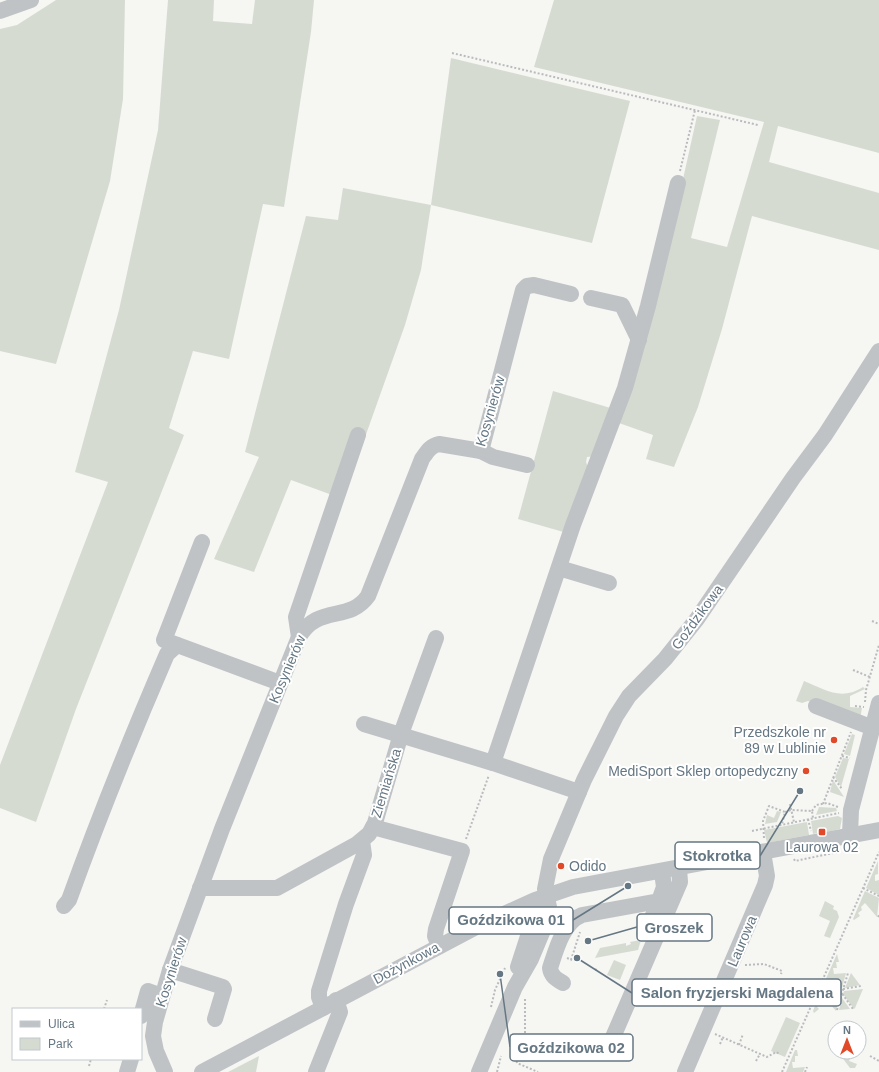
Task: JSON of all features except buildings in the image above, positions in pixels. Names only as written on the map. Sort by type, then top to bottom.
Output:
[{"type":"street","points":[[0,11],[31,0]]},
{"type":"street","points":[[493,763],[573,526],[625,388],[639,340],[678,183]]},
{"type":"street","name":"Kosynierów","points":[[165,1072],[159,1060],[154,1041],[155,1022],[170,970],[200,888],[299,638],[309,623],[319,618],[356,608],[368,596],[422,459],[428,451],[433,446],[440,444],[481,451],[523,290],[527,286],[534,286],[571,294]]},
{"type":"street","points":[[591,298],[622,305],[639,340]]},
{"type":"street","name":"Goździkowa","points":[[545,896],[547,874],[551,859],[579,792],[609,728],[623,705],[665,659],[697,619],[793,478],[825,434],[879,351]]},
{"type":"street","points":[[299,638],[296,617],[358,435]]},
{"type":"street","points":[[481,451],[493,457],[527,465]]},
{"type":"street","points":[[64,906],[69,900],[119,772],[128,744],[167,654],[202,542]]},
{"type":"street","points":[[559,568],[609,583]]},
{"type":"street","points":[[364,724],[401,734],[436,638]]},
{"type":"street","points":[[171,642],[280,683]]},
{"type":"street","points":[[850,835],[844,809],[867,726],[879,703]]},
{"type":"street","points":[[816,706],[867,726]]},
{"type":"street","name":"Ziemiańska","points":[[200,888],[277,888],[292,882],[362,840],[373,827],[401,734],[579,792]]},
{"type":"street","points":[[373,827],[462,851],[436,929],[435,936],[439,946]]},
{"type":"street","name":"Dożynkowa","points":[[202,1072],[439,946],[515,908],[545,896],[573,887],[662,872],[764,846],[879,830]]},
{"type":"street","points":[[316,1072],[340,1012],[319,997],[319,991],[346,904],[364,855],[362,840]]},
{"type":"street","name":"Laurowa","points":[[685,1072],[765,885],[767,876],[764,846]]},
{"type":"street","points":[[607,1051],[680,882],[679,868]]},
{"type":"street","points":[[644,933],[648,927],[664,887],[662,872]]},
{"type":"street","points":[[520,992],[519,965],[531,927],[545,896]]},
{"type":"street","points":[[479,1072],[520,992],[548,916],[549,907],[545,896]]},
{"type":"street","points":[[563,983],[550,973],[550,968],[566,928],[571,921],[582,915],[659,901]]},
{"type":"street","points":[[515,908],[525,917],[531,927]]},
{"type":"street","points":[[170,970],[223,987],[224,989],[216,1019]]},
{"type":"street","points":[[142,1012],[148,991],[162,996]]},
{"type":"street","points":[[128,1072],[131,1060]]},
{"type":"path","points":[[452,53],[758,125]]},
{"type":"path","points":[[678,183],[695,110]]},
{"type":"path","points":[[872,621],[879,624]]},
{"type":"path","points":[[823,804],[852,730],[857,731],[867,726],[870,677],[879,645]]},
{"type":"path","points":[[853,670],[870,677]]},
{"type":"path","points":[[849,765],[852,751]]},
{"type":"path","points":[[842,756],[850,758]]},
{"type":"path","points":[[462,851],[493,763]]},
{"type":"path","points":[[833,777],[842,790],[844,784]]},
{"type":"path","points":[[790,804],[794,822]]},
{"type":"path","points":[[813,818],[812,812],[816,805],[823,804],[844,809]]},
{"type":"path","points":[[764,846],[762,828],[769,806],[785,812],[791,810],[812,812]]},
{"type":"path","points":[[752,831],[813,818],[844,809]]},
{"type":"path","points":[[782,824],[785,812]]},
{"type":"path","points":[[808,819],[812,836]]},
{"type":"path","points":[[782,1072],[879,852]]},
{"type":"path","points":[[863,888],[879,896]]},
{"type":"path","points":[[572,960],[580,931]]},
{"type":"path","points":[[491,1012],[495,990],[506,964]]},
{"type":"path","points":[[743,964],[764,964],[782,971],[781,974]]},
{"type":"path","points":[[837,1010],[848,973]]},
{"type":"path","points":[[821,984],[842,991],[861,986]]},
{"type":"path","points":[[842,991],[853,1009]]},
{"type":"path","points":[[520,992],[524,1041],[516,1059],[516,1063],[538,1072]]},
{"type":"path","points":[[104,1008],[107,1000]]},
{"type":"path","points":[[713,1033],[767,1057],[776,1052],[780,1054]]},
{"type":"path","points":[[740,1045],[743,1034]]},
{"type":"path","points":[[510,1035],[524,1041]]},
{"type":"path","points":[[720,1044],[723,1037]]},
{"type":"path","points":[[756,1061],[760,1054]]},
{"type":"path","points":[[870,1056],[879,1061]]},
{"type":"path","points":[[89,1066],[91,1060]]},
{"type":"path","points":[[805,1072],[807,1067]]},
{"type":"green space","points":[[56,0],[125,0],[123,99],[110,181],[56,364],[0,351],[0,29],[17,25]]},
{"type":"green space","points":[[168,0],[214,0],[213,21],[252,24],[255,0],[314,0],[311,32],[284,207],[263,204],[229,359],[193,351],[169,428],[184,435],[76,709],[36,822],[0,808],[0,765],[108,482],[75,472],[119,310],[158,130]]},
{"type":"green space","points":[[554,0],[879,0],[879,153],[778,126],[769,162],[879,193],[879,250],[752,216],[722,329],[698,407],[674,467],[646,459],[653,435],[616,422],[667,251],[697,116],[720,120],[691,238],[727,247],[764,122],[534,67]]},
{"type":"green space","points":[[451,58],[630,101],[592,243],[431,205]]},
{"type":"green space","points":[[343,188],[431,205],[421,270],[405,325],[343,499],[291,480],[254,572],[214,559],[259,457],[245,452],[306,216],[338,220]]},
{"type":"green space","points":[[553,391],[614,409],[597,456],[587,457],[586,462],[589,470],[567,533],[518,519]]},
{"type":"green space","points":[[804,681],[827,691],[840,694],[855,691],[863,687],[865,689],[850,696],[850,707],[862,708],[860,719],[808,701],[802,703],[796,701]]},
{"type":"green space","points":[[852,734],[855,735],[850,756],[844,754]]},
{"type":"green space","points":[[843,758],[849,759],[841,787],[835,777]]},
{"type":"green space","points":[[833,780],[844,797],[830,792]]},
{"type":"green space","points":[[819,807],[836,808],[837,811],[816,815]]},
{"type":"green space","points":[[777,811],[781,812],[777,822],[765,824],[767,815],[774,818]]},
{"type":"green space","points":[[838,816],[842,818],[840,829],[827,832],[826,828],[817,830],[817,833],[813,834],[811,821]]},
{"type":"green space","points":[[807,822],[809,835],[767,843],[764,830]]},
{"type":"green space","points":[[878,861],[878,874],[875,875],[875,881],[879,880],[879,895],[866,888]]},
{"type":"green space","points":[[865,891],[879,898],[877,917],[865,903],[861,907],[862,910],[858,913],[860,916],[854,920],[853,919]]},
{"type":"green space","points":[[825,901],[834,906],[833,909],[837,911],[839,917],[830,938],[824,936],[830,921],[819,916]]},
{"type":"green space","points":[[641,940],[638,950],[595,958],[600,948],[626,943],[626,946],[631,944],[630,942]]},
{"type":"green space","points":[[837,954],[839,962],[836,962],[837,968],[833,968],[834,974],[846,973],[842,988],[824,983]]},
{"type":"green space","points":[[614,960],[626,965],[620,980],[607,975]]},
{"type":"green space","points":[[851,973],[860,985],[845,988]]},
{"type":"green space","points":[[823,986],[840,994],[836,1011],[824,997],[819,1000],[821,1003],[817,1007],[819,1009],[814,1013],[813,1011]]},
{"type":"green space","points":[[863,989],[854,1009],[843,994],[844,991]]},
{"type":"green space","points":[[842,998],[850,1009],[839,1010]]},
{"type":"green space","points":[[786,1017],[800,1023],[785,1057],[771,1051]]},
{"type":"green space","points":[[795,1050],[797,1050],[798,1056],[795,1056],[795,1062],[792,1062],[793,1068],[805,1067],[803,1072],[786,1072]]},
{"type":"green space","points":[[259,1056],[256,1072],[228,1072]]},
{"type":"green space","points":[[844,1060],[849,1060],[857,1064],[855,1068],[850,1068]]},
{"type":"place","name":"Przedszkole nr 89 w Lublinie","points":[[834,740]]},
{"type":"place","name":"MediSport Sklep ortopedyczny","points":[[806,771]]},
{"type":"place","name":"Stokrotka","points":[[800,791]]},
{"type":"place","name":"Laurowa 02","points":[[822,832]]},
{"type":"place","name":"Odido","points":[[561,866]]},
{"type":"place","name":"Goździkowa 01","points":[[628,886]]},
{"type":"place","name":"Groszek","points":[[588,941]]},
{"type":"place","name":"Salon fryzjerski Magdalena","points":[[577,958]]},
{"type":"place","name":"Goździkowa 02","points":[[500,974]]}]
